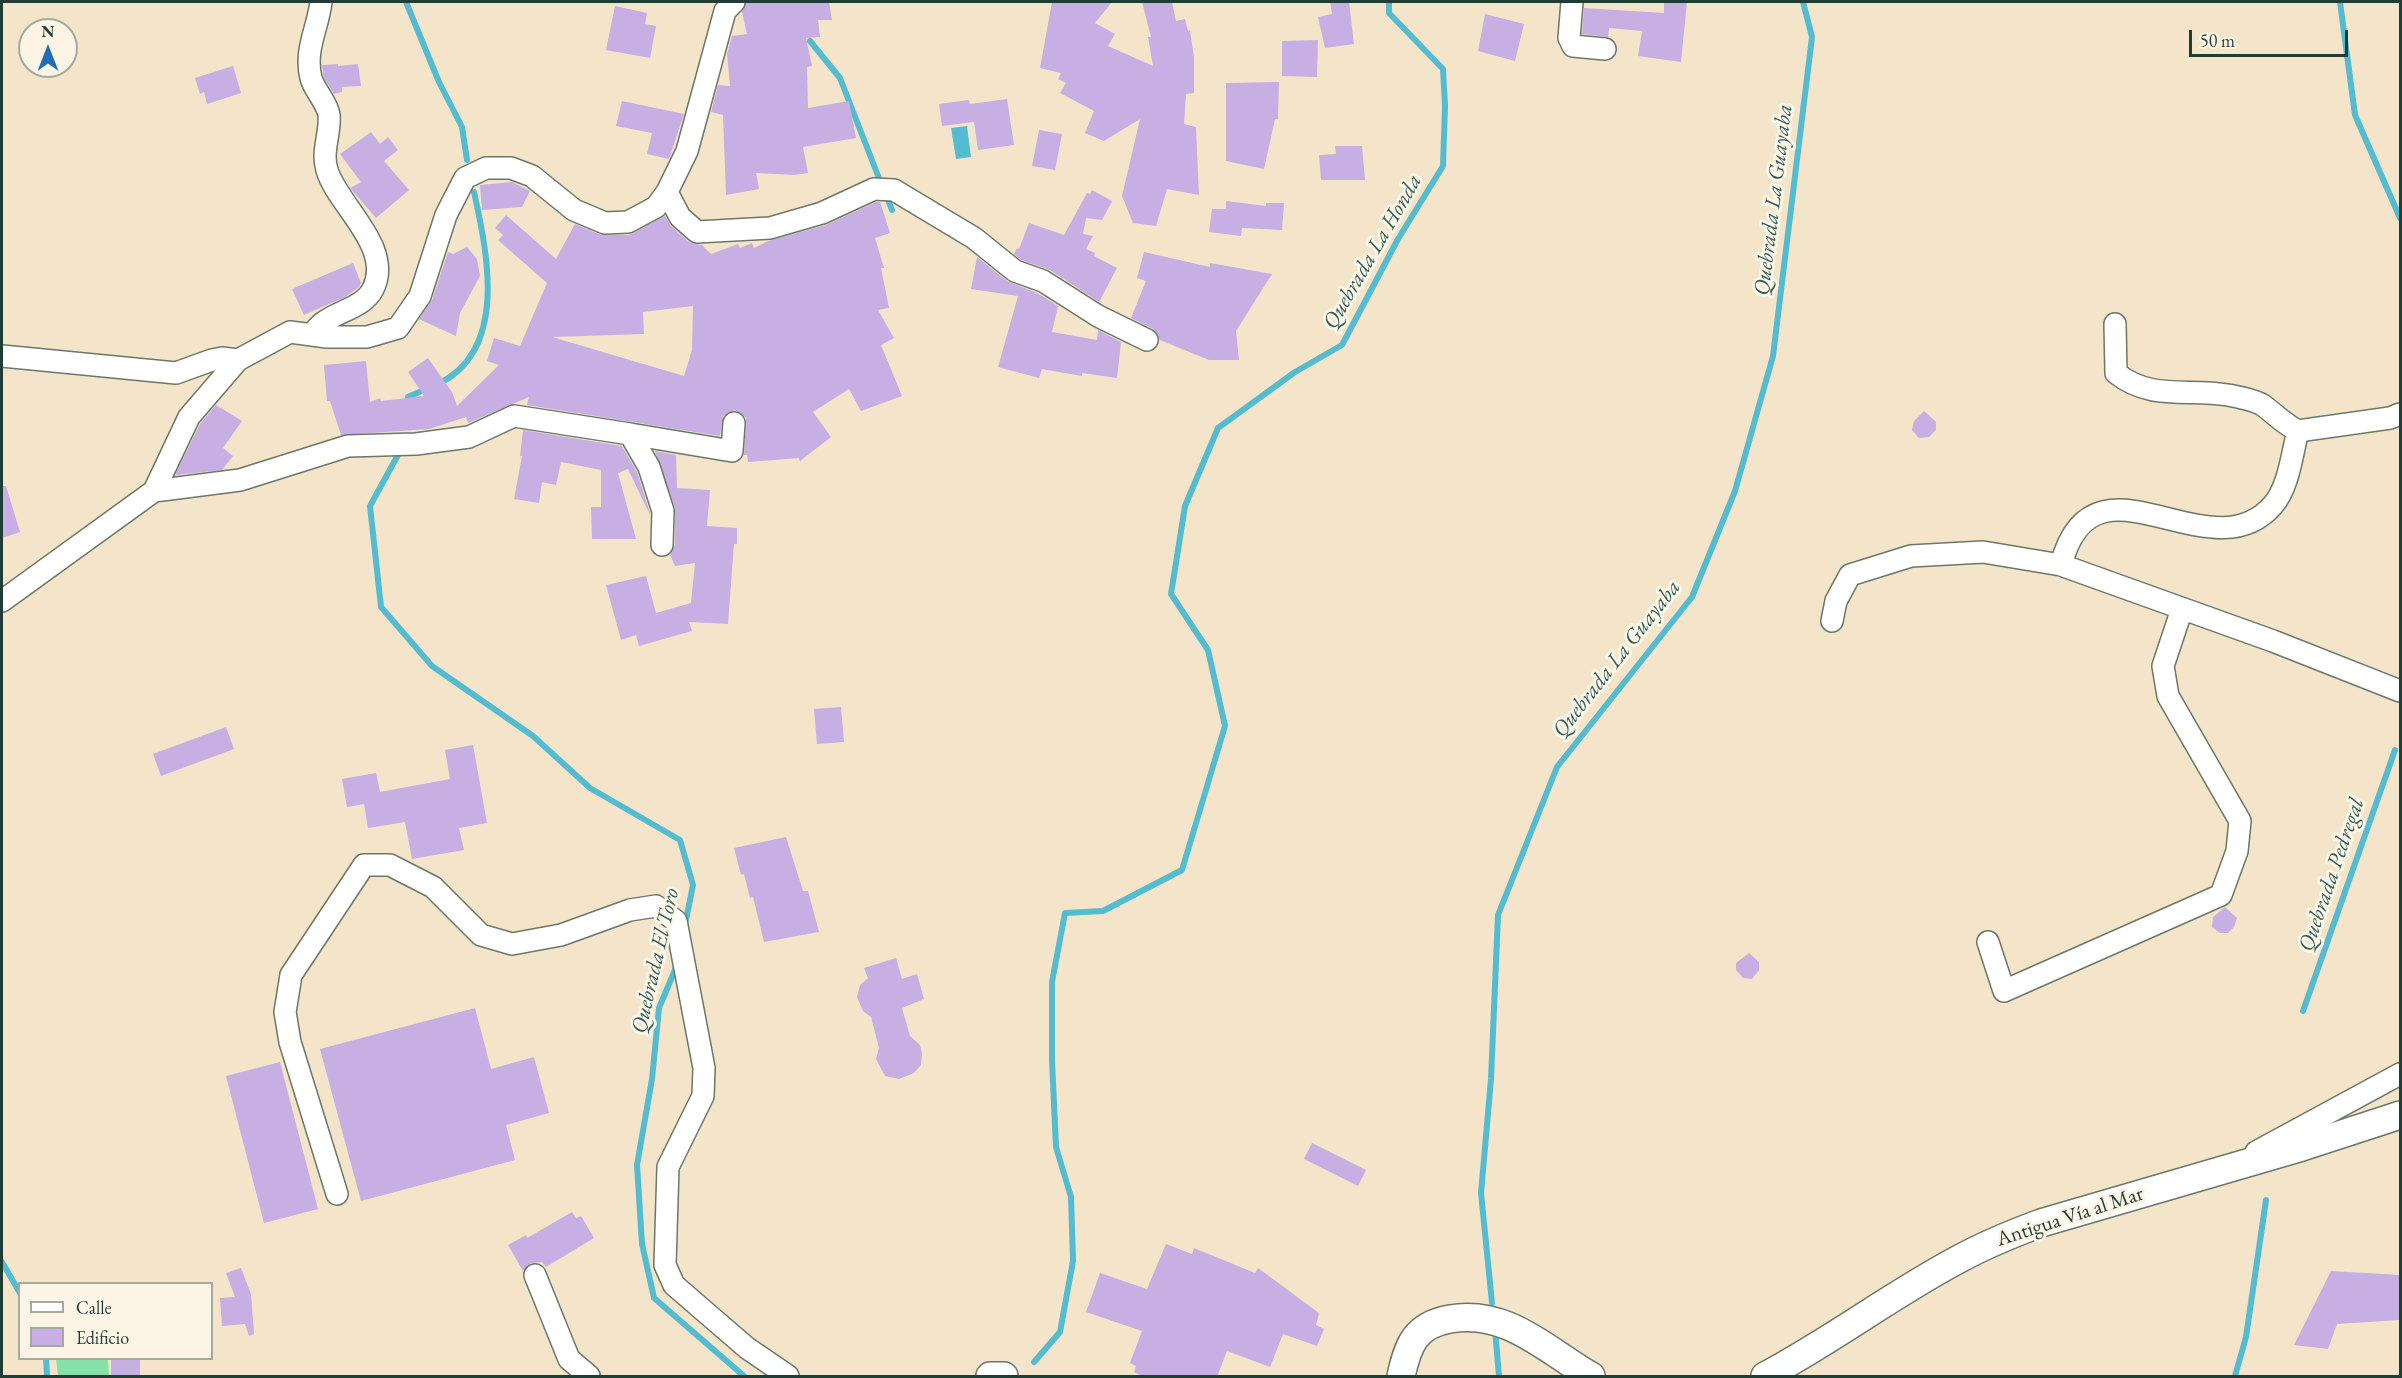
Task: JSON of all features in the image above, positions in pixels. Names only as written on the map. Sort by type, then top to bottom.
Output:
[{"type":"main road","name":"Antigua Vía al Mar","points":[[1766,1377],[1959,1258],[2002,1238],[2041,1223],[2400,1115]]},
{"type":"main road","points":[[1401,1377],[1406,1355],[1417,1333],[1438,1321],[1460,1317],[1483,1317],[1512,1327],[1551,1348],[1591,1377]]},
{"type":"main road","points":[[990,1377],[1004,1377]]},
{"type":"street","points":[[311,335],[323,322],[355,306],[372,292],[377,267],[359,219],[336,188],[327,170],[325,149],[329,115],[311,80],[308,58],[321,2]]},
{"type":"street","points":[[2,602],[154,491],[189,417],[238,360],[290,332],[367,337],[398,328],[420,296],[446,215],[465,177],[486,168],[511,168],[532,176],[574,210],[605,223],[628,222],[656,207],[667,192],[687,151],[721,22],[725,12],[734,2]]},
{"type":"street","points":[[1572,2],[1569,38],[1573,46],[1605,49]]},
{"type":"street","points":[[667,192],[680,217],[697,232],[770,228],[822,213],[874,189],[894,190],[974,238],[1015,271],[1043,281],[1098,315],[1147,340]]},
{"type":"street","points":[[2115,324],[2116,373],[2132,386],[2169,392],[2227,395],[2262,405],[2280,422],[2298,431],[2390,418],[2400,414]]},
{"type":"street","points":[[2,356],[176,373],[212,360],[222,358],[238,360]]},
{"type":"street","points":[[154,491],[240,480],[348,446],[416,444],[470,437],[514,416],[732,451],[734,423]]},
{"type":"street","points":[[2061,565],[2066,544],[2085,518],[2108,509],[2144,513],[2210,528],[2235,528],[2258,517],[2274,504],[2284,484],[2298,431]]},
{"type":"street","points":[[630,434],[649,467],[663,511],[662,545]]},
{"type":"street","points":[[1832,621],[1836,601],[1850,575],[1911,556],[1983,552],[2061,565],[2273,640],[2400,691]]},
{"type":"street","points":[[1988,942],[2004,991],[2222,895],[2236,851],[2240,821],[2168,696],[2163,666],[2182,609]]},
{"type":"street","points":[[337,1194],[290,1042],[285,1012],[291,975],[364,865],[390,865],[424,883],[433,888],[481,935],[512,944],[561,935],[630,910],[656,906],[676,921],[704,1068],[703,1096],[668,1167],[665,1265],[674,1285],[747,1348],[788,1377]]},
{"type":"street","points":[[2225,1169],[2400,1074]]},
{"type":"street","points":[[535,1275],[569,1359],[589,1377]]},
{"type":"green space","points":[[56,1360],[108,1360],[109,1376],[58,1376]]},
{"type":"water","points":[[967,126],[971,157],[956,159],[951,128]]},
{"type":"building","points":[[746,2],[829,2],[832,20],[818,20],[820,37],[806,38],[812,66],[807,67],[808,108],[849,101],[856,138],[803,147],[808,173],[794,175],[756,173],[759,189],[726,195],[723,115],[711,112],[718,85],[730,86],[727,54],[732,36],[747,34],[742,12]]},
{"type":"building","points":[[1052,2],[1112,2],[1095,23],[1115,34],[1108,46],[1153,66],[1148,37],[1151,37],[1142,2],[1172,2],[1176,21],[1185,19],[1188,31],[1190,30],[1194,58],[1194,93],[1186,94],[1184,124],[1196,127],[1199,195],[1167,189],[1156,226],[1133,223],[1122,196],[1140,119],[1104,141],[1085,133],[1094,111],[1060,93],[1066,83],[1058,79],[1061,73],[1040,68]]},
{"type":"building","points":[[1330,2],[1349,2],[1354,44],[1325,48],[1318,17],[1332,14]]},
{"type":"building","points":[[1664,2],[1687,2],[1681,62],[1638,56],[1642,31],[1609,28],[1608,37],[1582,34],[1584,8],[1664,13]]},
{"type":"building","points":[[615,6],[647,13],[645,24],[656,26],[650,58],[606,50]]},
{"type":"building","points":[[1485,14],[1524,24],[1515,61],[1478,51]]},
{"type":"building","points":[[1318,40],[1317,77],[1282,76],[1282,41]]},
{"type":"building","points":[[338,64],[338,66],[358,64],[361,86],[342,87],[342,92],[334,94],[324,78],[322,65]]},
{"type":"building","points":[[233,66],[241,93],[207,104],[204,92],[200,94],[195,78]]},
{"type":"building","points":[[1279,82],[1278,119],[1275,119],[1264,169],[1226,161],[1226,83]]},
{"type":"building","points":[[1007,99],[1014,145],[978,150],[974,122],[942,126],[939,104],[969,100],[970,104]]},
{"type":"building","points":[[622,101],[684,114],[669,159],[647,154],[652,133],[616,126]]},
{"type":"building","points":[[1039,130],[1062,134],[1055,170],[1032,166]]},
{"type":"building","points":[[371,132],[380,144],[388,137],[398,150],[384,161],[409,190],[376,218],[350,188],[361,182],[340,154]]},
{"type":"building","points":[[1335,146],[1362,146],[1365,180],[1321,180],[1319,155],[1336,154]]},
{"type":"building","points":[[512,182],[530,191],[522,207],[482,210],[480,185]]},
{"type":"building","points":[[1092,190],[1112,201],[1102,220],[1086,218],[1083,234],[1093,236],[1086,249],[1117,268],[1099,302],[1050,270],[1021,260],[1014,254],[1017,248],[1019,249],[1029,223],[1064,235],[1087,193],[1090,194]]},
{"type":"building","points":[[1226,201],[1266,206],[1266,203],[1284,203],[1282,230],[1242,228],[1241,236],[1209,232],[1212,209],[1226,209]]},
{"type":"building","points":[[880,202],[890,233],[875,238],[884,268],[881,268],[889,308],[878,310],[894,338],[881,345],[902,396],[861,411],[849,389],[813,412],[831,437],[800,461],[799,458],[748,462],[747,455],[744,455],[746,418],[735,410],[723,416],[720,436],[527,405],[529,397],[468,423],[466,417],[429,429],[341,435],[330,401],[327,401],[324,365],[366,361],[370,402],[380,398],[381,401],[424,396],[408,372],[428,358],[452,392],[457,406],[499,365],[487,361],[494,338],[520,346],[547,283],[498,240],[503,235],[495,228],[506,215],[556,259],[575,224],[601,235],[629,235],[665,216],[671,226],[689,242],[702,245],[711,254],[738,244],[740,248],[752,243],[754,248],[768,241],[826,225]],"holes":[[[693,306],[692,350],[684,376],[552,337],[644,334],[643,312]]]},
{"type":"building","points":[[467,247],[477,259],[480,276],[460,313],[456,336],[419,319],[432,300],[448,252],[453,254]]},
{"type":"building","points":[[1144,252],[1210,267],[1210,263],[1272,274],[1236,331],[1239,360],[1209,360],[1160,340],[1153,329],[1131,318],[1146,281],[1137,278]]},
{"type":"building","points":[[977,257],[1007,281],[1037,293],[1058,306],[1052,332],[1097,340],[1098,330],[1121,342],[1117,378],[1082,373],[1082,376],[1042,369],[1039,378],[998,367],[1018,296],[971,289]]},
{"type":"building","points":[[353,263],[361,283],[359,287],[345,297],[304,315],[292,289]]},
{"type":"building","points":[[216,405],[242,421],[223,448],[233,456],[222,470],[175,475],[200,424]]},
{"type":"building","points":[[1924,411],[1936,422],[1936,430],[1929,437],[1919,438],[1912,430],[1914,421]]},
{"type":"building","points":[[523,430],[622,446],[637,472],[650,513],[650,515],[628,469],[618,473],[636,539],[592,539],[591,507],[601,507],[601,470],[561,462],[556,485],[542,482],[539,503],[514,499],[522,456],[520,456]]},
{"type":"building","points":[[655,451],[676,455],[677,488],[710,490],[707,526],[737,528],[737,544],[734,544],[728,624],[689,622],[692,631],[639,646],[636,635],[621,640],[606,585],[646,576],[656,613],[691,603],[695,563],[675,566],[670,555],[675,545],[675,508]]},
{"type":"building","points":[[2,486],[6,486],[20,532],[2,538]]},
{"type":"building","points":[[841,707],[844,742],[817,744],[814,709]]},
{"type":"building","points":[[226,727],[234,749],[161,776],[153,754]]},
{"type":"building","points":[[473,745],[487,823],[459,828],[464,850],[412,859],[405,822],[368,828],[364,804],[347,807],[342,779],[376,773],[380,792],[450,779],[445,750]]},
{"type":"building","points":[[786,837],[803,891],[808,891],[819,932],[764,942],[753,897],[750,898],[744,874],[741,875],[734,848]]},
{"type":"building","points":[[2225,907],[2237,918],[2234,927],[2228,933],[2220,933],[2212,927],[2213,917]]},
{"type":"building","points":[[1749,953],[1759,962],[1759,970],[1752,979],[1743,978],[1736,970],[1736,963]]},
{"type":"building","points":[[896,958],[902,979],[917,974],[924,999],[902,1008],[910,1036],[920,1045],[922,1053],[921,1065],[914,1073],[899,1079],[885,1076],[876,1059],[879,1048],[871,1017],[863,1011],[857,997],[860,985],[868,978],[864,968]]},
{"type":"building","points":[[475,1008],[491,1069],[534,1057],[549,1113],[506,1125],[515,1160],[361,1201],[320,1049]]},
{"type":"building","points":[[280,1062],[318,1209],[264,1223],[226,1076]]},
{"type":"building","points":[[1312,1143],[1366,1170],[1358,1186],[1304,1159]]},
{"type":"building","points":[[572,1212],[576,1218],[581,1216],[594,1238],[546,1267],[542,1262],[531,1263],[523,1271],[508,1245],[526,1235],[527,1238]]},
{"type":"building","points":[[1166,1244],[1192,1254],[1194,1248],[1255,1273],[1258,1268],[1319,1313],[1316,1325],[1324,1329],[1317,1346],[1283,1334],[1270,1367],[1227,1351],[1217,1377],[1144,1377],[1134,1372],[1136,1366],[1130,1363],[1142,1331],[1086,1312],[1100,1273],[1147,1289]]},
{"type":"building","points":[[241,1268],[251,1294],[254,1334],[249,1336],[245,1324],[222,1326],[220,1298],[235,1297],[226,1273]]},
{"type":"building","points":[[2331,1271],[2400,1275],[2400,1320],[2337,1324],[2328,1349],[2294,1345]]},
{"type":"building","points":[[111,1360],[140,1360],[140,1377],[111,1377]]},
{"type":"waterway","name":"Quebrada El Toro","points":[[406,2],[439,82],[462,127],[467,160]]},
{"type":"waterway","name":"Quebrada La Honda","points":[[1034,1362],[1060,1332],[1073,1261],[1071,1197],[1056,1147],[1052,1061],[1052,982],[1065,913],[1103,911],[1182,870],[1225,726],[1208,650],[1171,594],[1185,506],[1218,428],[1295,372],[1342,345],[1398,239],[1443,166],[1445,106],[1443,69],[1389,13],[1389,2]]},
{"type":"waterway","name":"Quebrada La Guayaba","points":[[1492,1303],[1481,1193],[1491,1079],[1498,915],[1557,767],[1692,597],[1735,491],[1773,356],[1812,37],[1803,2]]},
{"type":"waterway","points":[[2340,2],[2355,115],[2400,218]]},
{"type":"waterway","points":[[810,41],[840,78],[882,186]]},
{"type":"waterway","name":"Quebrada El Toro","points":[[438,384],[460,368],[475,348],[484,324],[488,298],[487,270],[474,192]]},
{"type":"waterway","points":[[885,192],[892,210]]},
{"type":"waterway","name":"Quebrada El Toro","points":[[409,404],[408,397],[426,389]]},
{"type":"waterway","name":"Quebrada El Toro","points":[[399,453],[370,506],[381,607],[432,666],[533,736],[590,788],[680,840],[693,885],[685,925]]},
{"type":"waterway","name":"Quebrada Pedregal","points":[[2303,1011],[2395,750]]},
{"type":"waterway","name":"Quebrada El Toro","points":[[677,965],[659,1008],[652,1079],[637,1165],[642,1244],[654,1298],[744,1376]]},
{"type":"waterway","name":"Quebrada Pedregal","points":[[2235,1376],[2246,1337],[2266,1200]]},
{"type":"waterway","points":[[2,1262],[18,1290]]},
{"type":"waterway","name":"Quebrada La Guayaba","points":[[1495,1330],[1499,1376]]},
{"type":"waterway","points":[[46,1360],[47,1376]]}]
